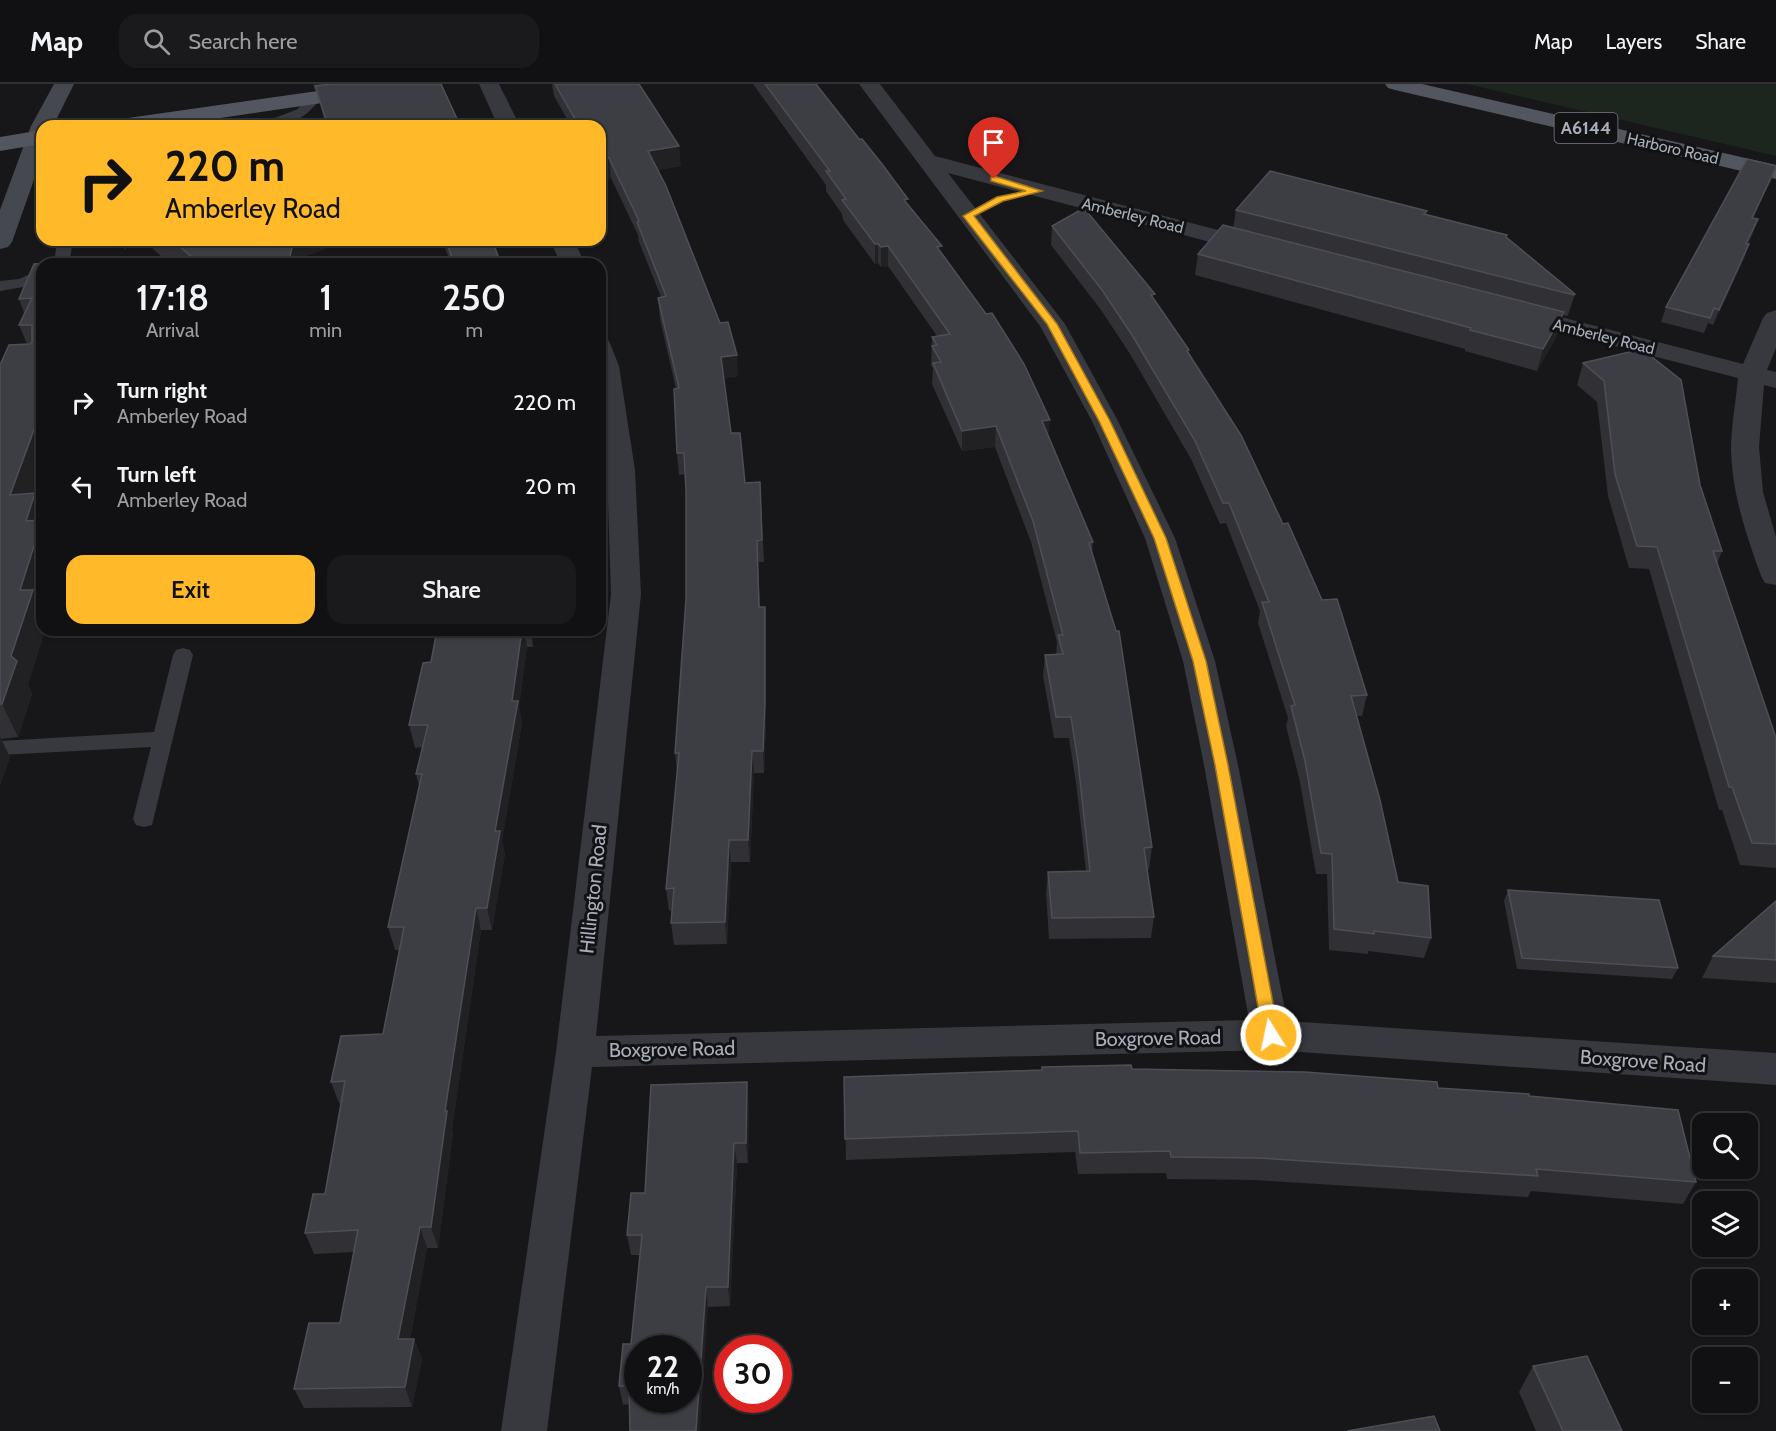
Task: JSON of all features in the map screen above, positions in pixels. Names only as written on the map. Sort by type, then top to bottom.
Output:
[{"type":"main road","points":[[162,120],[411,84]]},
{"type":"main road","name":"Harboro Road","points":[[1395,84],[1776,172]]},
{"type":"main road","points":[[0,144],[36,133]]},
{"type":"street","points":[[47,120],[64,84]]},
{"type":"street","points":[[489,84],[506,120]]},
{"type":"street","points":[[869,84],[930,162],[982,208],[1052,324],[1105,421],[1160,538],[1199,661],[1221,765],[1271,1035]]},
{"type":"street","points":[[0,242],[36,145]]},
{"type":"street","name":"Amberley Road","points":[[930,162],[1280,253]]},
{"type":"street","name":"Amberley Road","points":[[982,208],[1017,194],[1038,191]]},
{"type":"street","name":"Amberley Road","points":[[1499,309],[1764,377]]},
{"type":"street","points":[[1776,318],[1764,377],[1745,447],[1745,469],[1755,520],[1776,576]]},
{"type":"street","name":"Hillington Road","points":[[524,1431],[575,1052],[626,594],[621,470],[606,366]]},
{"type":"street","name":"Boxgrove Road","points":[[575,1052],[1271,1035],[1776,1069]]},
{"type":"lane","points":[[282,120],[303,112],[314,98]]},
{"type":"lane","points":[[0,286],[23,283],[36,277]]},
{"type":"lane","points":[[144,819],[183,655]]},
{"type":"lane","points":[[0,748],[163,739]]},
{"type":"shaded area","points":[[1467,84],[1776,84],[1776,156]]},
{"type":"building","points":[[441,84],[458,120],[326,120],[315,86]]},
{"type":"building","points":[[555,84],[639,84],[679,146],[648,151],[666,186],[720,323],[728,322],[737,355],[721,357],[731,433],[740,433],[745,483],[760,482],[762,540],[757,541],[759,607],[765,607],[765,701],[763,751],[752,751],[748,840],[729,840],[725,922],[671,923],[674,888],[666,889],[679,753],[675,753],[686,599],[686,491],[684,453],[677,453],[674,389],[679,388],[658,298],[666,296],[637,222],[639,221],[609,158],[606,159],[606,120],[576,120]]},
{"type":"building","points":[[765,84],[816,84],[908,199],[904,200],[942,246],[937,247],[986,314],[992,313],[1024,364],[1050,420],[1042,421],[1093,542],[1089,543],[1116,631],[1119,631],[1152,847],[1144,848],[1154,917],[1052,918],[1048,872],[1090,871],[1071,717],[1056,717],[1045,655],[1063,654],[1058,635],[1063,635],[1033,521],[996,426],[962,431],[933,363],[941,362],[932,346],[937,345],[932,337],[950,334],[888,246],[881,247],[875,244],[842,200],[846,199],[826,171],[830,171]]},
{"type":"building","points":[[1747,159],[1776,167],[1752,218],[1758,219],[1746,244],[1749,244],[1719,310],[1714,308],[1710,318],[1666,307]]},
{"type":"building","points":[[1270,171],[1427,211],[1424,214],[1507,235],[1506,237],[1575,294],[1236,210]]},
{"type":"building","points":[[1084,208],[1155,294],[1151,295],[1189,350],[1187,351],[1241,435],[1283,524],[1288,523],[1322,600],[1337,599],[1367,695],[1351,696],[1380,800],[1398,882],[1428,886],[1431,938],[1334,929],[1332,854],[1321,853],[1305,761],[1291,706],[1295,705],[1262,602],[1269,602],[1229,503],[1223,503],[1194,439],[1132,335],[1102,290],[1052,226]]},
{"type":"building","points":[[1223,225],[1564,312],[1543,349],[1198,254]]},
{"type":"building","points":[[179,246],[292,246],[290,258],[193,258]]},
{"type":"building","points":[[448,246],[494,246],[499,258],[452,258]]},
{"type":"building","points":[[36,264],[36,424],[10,495],[35,493],[26,521],[36,520],[36,540],[20,590],[33,590],[11,656],[17,661],[2,704],[0,704],[0,365],[9,345],[32,342],[32,325],[19,325],[32,298],[19,299]]},
{"type":"building","points":[[1642,349],[1681,380],[1700,485],[1722,551],[1713,551],[1776,738],[1776,844],[1752,843],[1732,787],[1729,787],[1657,547],[1637,546],[1615,474],[1604,381],[1583,363]]},
{"type":"building","points":[[436,636],[521,636],[512,701],[518,701],[495,831],[500,831],[487,908],[476,908],[445,1111],[447,1111],[431,1227],[420,1227],[398,1339],[414,1339],[405,1387],[294,1389],[309,1323],[340,1323],[358,1230],[305,1233],[313,1194],[325,1194],[345,1081],[331,1082],[341,1036],[383,1034],[404,927],[388,927],[422,774],[416,774],[428,725],[409,725],[423,663],[431,662]]},
{"type":"building","points":[[1508,890],[1659,900],[1678,968],[1522,958]]},
{"type":"building","points":[[1776,901],[1776,960],[1713,956]]},
{"type":"building","points":[[1131,1065],[1132,1069],[1305,1072],[1437,1082],[1438,1088],[1529,1094],[1529,1096],[1678,1110],[1692,1166],[1692,1179],[1695,1179],[1696,1182],[1536,1169],[1538,1176],[1259,1158],[1171,1157],[1170,1151],[1080,1153],[1078,1131],[845,1139],[844,1077],[1042,1070],[1042,1067]]},
{"type":"building","points":[[747,1082],[746,1143],[734,1143],[728,1287],[706,1287],[702,1345],[702,1335],[632,1335],[642,1235],[627,1235],[631,1193],[645,1193],[651,1085]]},
{"type":"building","points":[[623,1344],[624,1386],[619,1386]]},
{"type":"building","points":[[1587,1356],[1622,1431],[1563,1431],[1533,1366]]},
{"type":"building","points":[[630,1413],[697,1413],[696,1431],[630,1431]]},
{"type":"building","points":[[1434,1416],[1440,1431],[1347,1431]]},
{"type":"route","points":[[994,179],[1038,191],[1000,199],[968,216],[1052,324],[1105,421],[1160,538],[1199,661],[1221,765],[1271,1035]]}]
